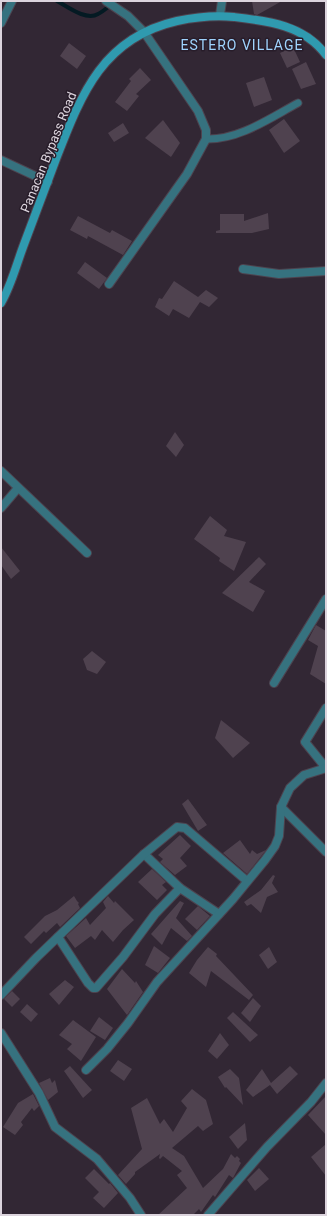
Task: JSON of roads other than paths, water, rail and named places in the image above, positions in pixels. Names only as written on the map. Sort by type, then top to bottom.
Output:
[{"type":"main road","name":"Panacan Bypass Road","points":[[1,303],[74,115],[93,78],[116,51],[144,32],[166,23],[188,18],[220,16],[265,21],[286,26],[303,34],[322,49],[326,55]]},
{"type":"street","points":[[1,23],[12,1]]},
{"type":"street","points":[[106,1],[118,8],[144,32],[198,111],[206,130],[206,139],[187,174],[109,284]]},
{"type":"street","points":[[220,16],[222,1]]},
{"type":"street","points":[[1,160],[48,182]]},
{"type":"street","points":[[243,269],[279,274],[326,271]]},
{"type":"street","points":[[1,471],[87,553]]},
{"type":"street","points":[[1,508],[18,488]]},
{"type":"street","points":[[274,683],[326,599]]},
{"type":"street","points":[[86,1070],[107,1049],[128,1023],[157,982],[254,875],[275,846],[279,836],[281,807],[290,788],[304,775],[326,768],[305,742],[326,708]]},
{"type":"street","points":[[281,807],[326,852]]},
{"type":"street","points":[[1,995],[58,937],[144,854],[173,829],[181,827],[185,828],[247,881]]},
{"type":"street","points":[[144,854],[180,888],[219,914]]},
{"type":"street","points":[[58,937],[88,983],[93,988],[96,988],[123,957],[156,914],[180,888]]},
{"type":"street","points":[[1,1033],[39,1093],[55,1126],[96,1159],[130,1198],[141,1215]]},
{"type":"street","points":[[208,1215],[258,1158],[311,1102],[326,1083]]},
{"type":"lane","points":[[206,139],[221,139],[238,134],[298,102]]},
{"type":"waterway","points":[[57,1],[83,15],[88,16],[98,14],[116,1]]},
{"type":"district","name":"ESTERO VILLAGE","points":[[242,45]]}]
